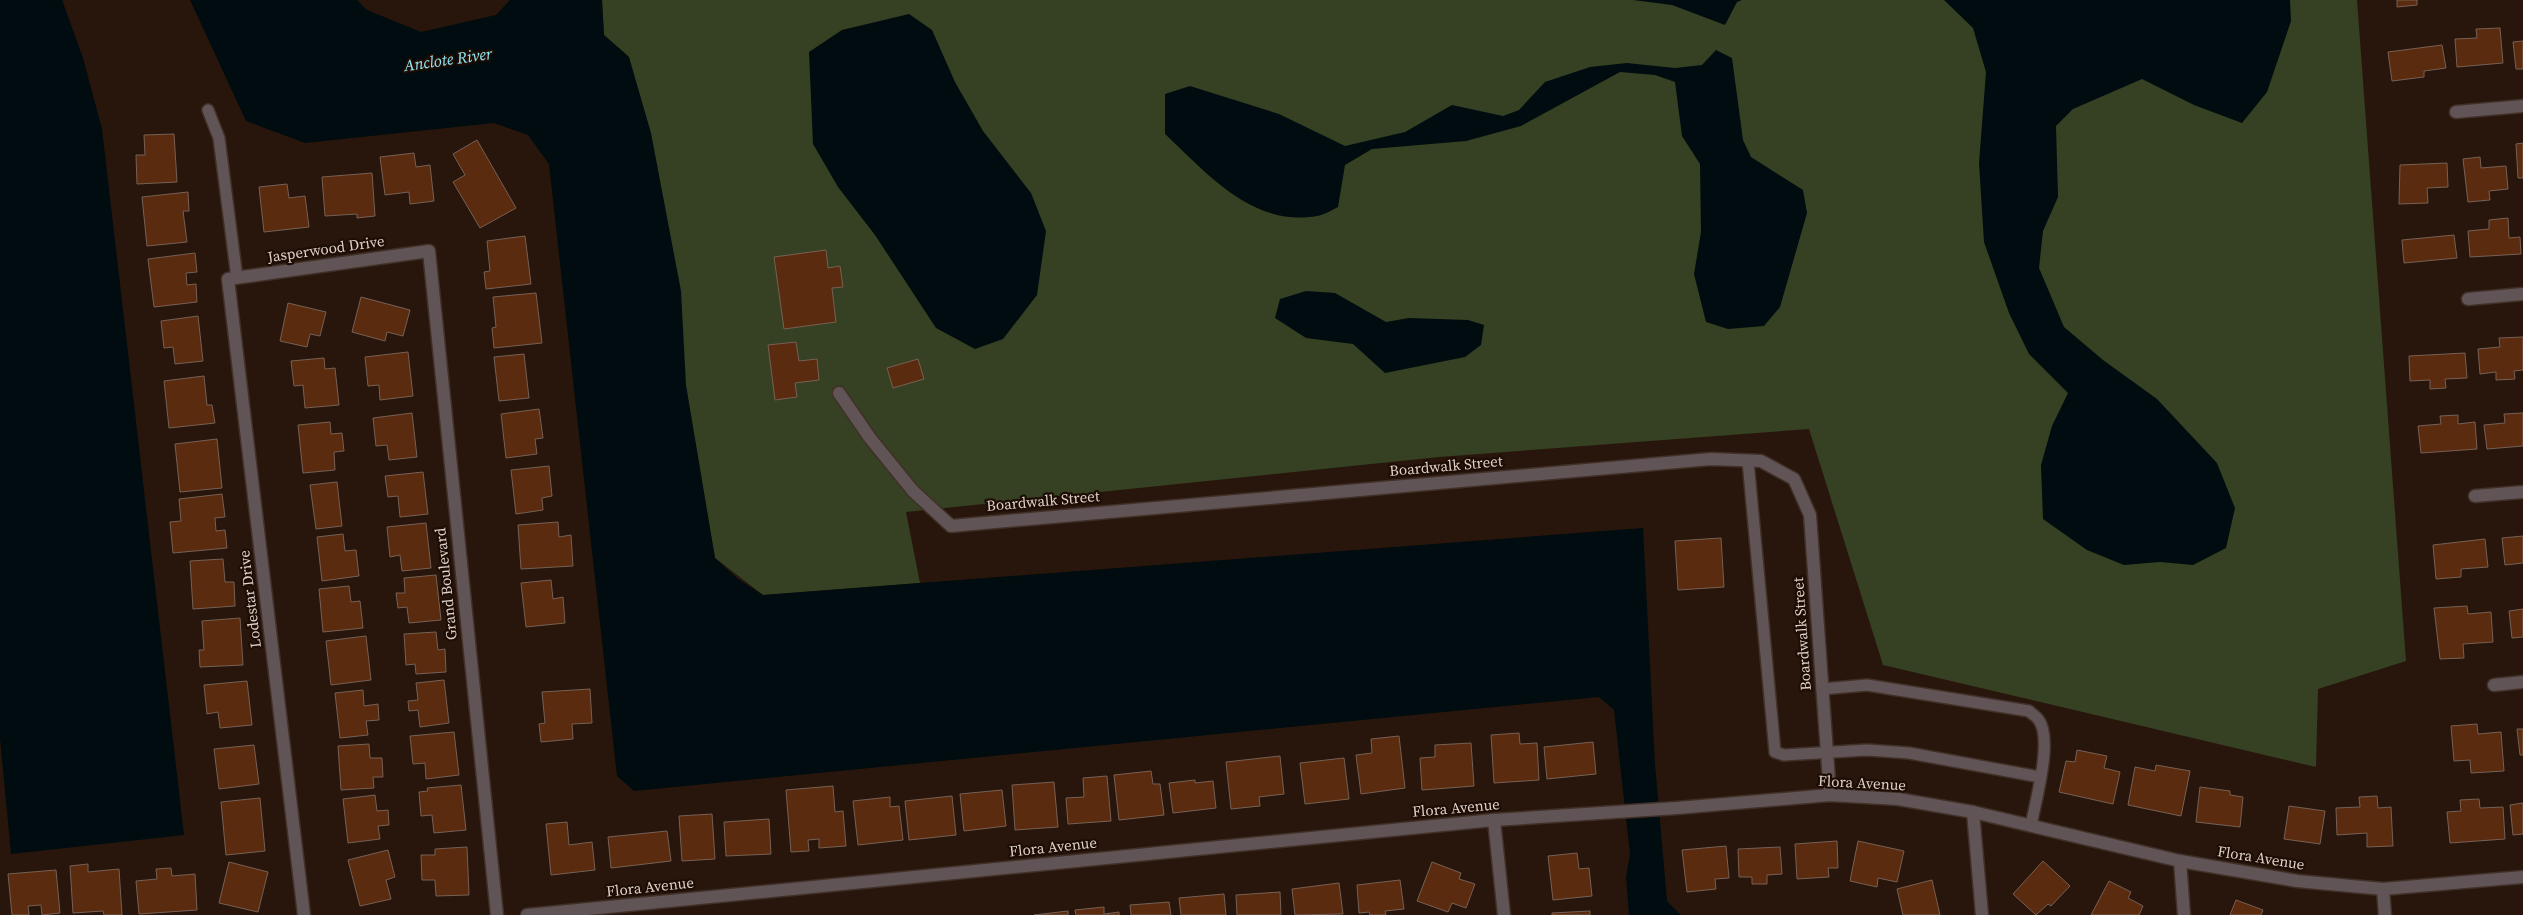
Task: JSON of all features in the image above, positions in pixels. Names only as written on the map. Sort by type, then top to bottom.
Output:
[{"type":"street","points":[[2456,112],[2523,106]]},
{"type":"street","name":"Jasperwood Drive","points":[[233,278],[429,251]]},
{"type":"street","name":"Grand Boulevard","points":[[429,251],[497,915]]},
{"type":"street","name":"Lodestar Drive","points":[[233,278],[304,915]]},
{"type":"street","points":[[2468,299],[2523,294]]},
{"type":"street","name":"Boardwalk Street","points":[[839,393],[870,438],[913,491],[952,526],[1711,459],[1761,461],[1794,479],[1810,515],[1830,795]]},
{"type":"street","points":[[2476,496],[2523,492]]},
{"type":"street","points":[[2494,684],[2523,682]]},
{"type":"street","name":"Flora Avenue","points":[[527,915],[1494,820],[1677,808],[1830,795],[1898,800],[1973,812],[2180,861],[2297,881],[2383,889],[2523,877]]},
{"type":"street","points":[[1973,812],[1982,915]]},
{"type":"street","points":[[1494,820],[1504,915]]},
{"type":"street","points":[[2180,861],[2184,915]]},
{"type":"street","points":[[2383,889],[2385,915]]},
{"type":"lane","points":[[208,110],[219,138],[233,278]]},
{"type":"lane","points":[[1748,461],[1775,752],[1784,755],[1867,750],[1909,753],[2040,776]]},
{"type":"lane","points":[[1822,689],[1867,685],[2029,712],[2039,720],[2044,735],[2040,776],[2031,826]]},
{"type":"green space","points":[[602,0],[2357,0],[2406,661],[2318,689],[2316,767],[1883,665],[1809,429],[1439,457],[906,512],[920,583],[763,595],[715,558],[629,57],[604,35]]},
{"type":"water","points":[[0,0],[62,0],[83,58],[102,129],[184,835],[11,854],[0,738]]},
{"type":"water","name":"Anclote River","points":[[190,0],[357,0],[367,10],[421,32],[496,15],[510,0],[602,0],[604,35],[629,57],[651,133],[681,291],[686,385],[715,558],[738,579],[763,595],[1643,528],[1655,764],[1667,901],[1681,915],[1629,915],[1626,877],[1630,854],[1614,710],[1599,697],[634,791],[617,776],[549,164],[528,135],[494,123],[305,143],[246,121]]},
{"type":"water","points":[[1633,0],[1742,0],[1737,2],[1725,25],[1672,5]]},
{"type":"water","points":[[1944,0],[2290,0],[2291,21],[2267,92],[2242,123],[2194,105],[2142,79],[2073,109],[2056,126],[2058,197],[2043,231],[2039,268],[2064,327],[2103,360],[2157,399],[2217,463],[2235,508],[2226,548],[2193,565],[2160,562],[2124,565],[2087,550],[2043,519],[2041,465],[2052,426],[2068,393],[2029,354],[2009,313],[1984,242],[1979,163],[1986,72],[1973,28]]},
{"type":"water","points":[[909,14],[932,30],[955,82],[983,131],[1031,193],[1046,231],[1037,295],[1003,339],[975,349],[936,328],[875,235],[838,187],[813,144],[809,52],[842,30]]},
{"type":"water","points":[[1716,50],[1732,58],[1743,140],[1751,157],[1803,190],[1807,213],[1780,307],[1764,326],[1728,329],[1706,322],[1694,274],[1701,232],[1700,164],[1682,136],[1675,82],[1655,75],[1620,72],[1521,126],[1466,141],[1372,149],[1345,165],[1338,207],[1317,216],[1294,217],[1272,213],[1252,205],[1233,194],[1215,180],[1165,134],[1165,94],[1190,86],[1279,114],[1345,146],[1405,132],[1452,105],[1503,116],[1519,110],[1545,82],[1590,67],[1627,63],[1675,68],[1702,65]]},
{"type":"water","points":[[1306,291],[1335,293],[1386,322],[1409,318],[1468,320],[1484,325],[1481,345],[1465,357],[1385,373],[1353,344],[1306,338],[1275,318],[1280,299]]},
{"type":"building","points":[[2397,0],[2417,0],[2417,5],[2397,7]]},
{"type":"building","points":[[2500,28],[2503,63],[2457,67],[2455,39],[2477,38],[2476,29]]},
{"type":"building","points":[[2523,41],[2523,69],[2516,69],[2513,42]]},
{"type":"building","points":[[2442,45],[2446,68],[2424,71],[2424,77],[2392,81],[2388,52]]},
{"type":"building","points":[[174,134],[177,182],[137,184],[136,155],[145,155],[144,135]]},
{"type":"building","points":[[477,140],[516,208],[480,228],[453,182],[465,175],[453,154]]},
{"type":"building","points":[[2523,143],[2523,178],[2518,178],[2516,144]]},
{"type":"building","points":[[414,153],[416,167],[430,165],[434,201],[410,204],[409,192],[385,195],[380,157]]},
{"type":"building","points":[[2480,157],[2481,168],[2506,166],[2508,189],[2489,191],[2490,200],[2468,202],[2463,159]]},
{"type":"building","points":[[2447,163],[2448,187],[2427,188],[2428,203],[2399,204],[2400,165]]},
{"type":"building","points":[[372,173],[375,216],[357,218],[357,214],[325,216],[322,177]]},
{"type":"building","points":[[287,184],[289,198],[305,196],[309,227],[264,232],[259,187]]},
{"type":"building","points":[[188,192],[189,211],[183,211],[187,242],[147,246],[142,197]]},
{"type":"building","points":[[2508,218],[2509,238],[2520,237],[2521,254],[2470,257],[2468,231],[2489,229],[2489,220]]},
{"type":"building","points":[[2454,235],[2457,258],[2404,263],[2402,240]]},
{"type":"building","points":[[525,236],[531,284],[486,289],[484,272],[490,271],[487,241]]},
{"type":"building","points":[[826,250],[828,268],[840,266],[843,287],[832,288],[836,322],[784,329],[774,257]]},
{"type":"building","points":[[195,253],[197,272],[186,273],[187,285],[196,284],[197,302],[154,307],[148,259]]},
{"type":"building","points":[[536,293],[542,343],[494,348],[492,328],[496,327],[493,297]]},
{"type":"building","points":[[361,297],[410,310],[403,336],[387,332],[385,341],[352,332]]},
{"type":"building","points":[[288,303],[326,312],[320,336],[310,334],[307,347],[280,341]]},
{"type":"building","points":[[198,316],[203,361],[175,364],[173,347],[164,348],[161,321]]},
{"type":"building","points":[[2523,337],[2523,370],[2514,371],[2515,379],[2496,380],[2496,372],[2480,374],[2478,349],[2500,347],[2499,338]]},
{"type":"building","points":[[796,342],[799,361],[817,359],[819,380],[795,383],[797,397],[775,400],[768,345]]},
{"type":"building","points":[[408,352],[413,396],[380,400],[379,385],[368,386],[365,357]]},
{"type":"building","points":[[2465,353],[2467,378],[2445,379],[2446,388],[2430,389],[2430,380],[2410,381],[2409,356]]},
{"type":"building","points":[[524,354],[529,398],[499,401],[494,357]]},
{"type":"building","points":[[324,358],[325,369],[335,368],[339,405],[305,408],[303,385],[294,386],[291,361]]},
{"type":"building","points":[[918,359],[924,379],[893,388],[887,368]]},
{"type":"building","points":[[204,376],[207,405],[212,405],[215,423],[169,428],[164,381]]},
{"type":"building","points":[[539,409],[543,438],[535,439],[537,454],[506,458],[501,414]]},
{"type":"building","points":[[412,413],[417,457],[389,460],[387,445],[376,446],[373,418]]},
{"type":"building","points":[[2523,413],[2523,446],[2487,449],[2484,425],[2505,423],[2504,414]]},
{"type":"building","points":[[2458,415],[2458,424],[2475,422],[2477,449],[2421,453],[2418,426],[2441,424],[2440,416]]},
{"type":"building","points":[[330,422],[331,434],[342,433],[344,451],[334,452],[335,470],[303,473],[298,425]]},
{"type":"building","points":[[217,439],[222,488],[180,492],[175,444]]},
{"type":"building","points":[[549,466],[552,496],[542,498],[543,510],[516,514],[511,470]]},
{"type":"building","points":[[423,472],[428,514],[400,517],[398,496],[388,497],[385,476]]},
{"type":"building","points":[[337,482],[342,526],[316,529],[310,485]]},
{"type":"building","points":[[222,494],[225,517],[215,518],[216,531],[225,530],[227,548],[173,553],[170,522],[181,521],[179,499]]},
{"type":"building","points":[[558,522],[559,537],[571,535],[573,566],[521,569],[518,525]]},
{"type":"building","points":[[426,523],[431,568],[402,571],[400,555],[390,557],[387,527]]},
{"type":"building","points":[[343,534],[345,551],[356,550],[359,576],[322,581],[317,537]]},
{"type":"building","points":[[2523,536],[2523,563],[2505,565],[2502,538]]},
{"type":"building","points":[[1721,538],[1724,587],[1678,590],[1675,541]]},
{"type":"building","points":[[2485,539],[2488,567],[2461,569],[2461,577],[2436,579],[2433,545]]},
{"type":"building","points":[[223,559],[225,582],[234,582],[235,606],[193,609],[190,561]]},
{"type":"building","points":[[436,575],[441,620],[409,623],[407,607],[398,608],[396,593],[405,593],[404,578]]},
{"type":"building","points":[[551,580],[553,599],[563,597],[565,623],[526,627],[521,583]]},
{"type":"building","points":[[349,586],[351,602],[360,601],[363,628],[323,632],[319,589]]},
{"type":"building","points":[[2467,606],[2468,614],[2491,612],[2493,642],[2463,644],[2464,658],[2440,659],[2434,608]]},
{"type":"building","points":[[2523,609],[2523,637],[2512,638],[2509,611]]},
{"type":"building","points":[[240,618],[243,665],[200,667],[199,650],[204,650],[202,621]]},
{"type":"building","points":[[436,632],[438,650],[445,649],[446,672],[416,674],[415,664],[406,665],[404,634]]},
{"type":"building","points":[[366,636],[371,680],[331,685],[326,641]]},
{"type":"building","points":[[444,680],[449,723],[420,727],[418,710],[409,711],[408,701],[418,700],[416,683]]},
{"type":"building","points":[[247,681],[252,725],[220,728],[218,712],[207,714],[204,685]]},
{"type":"building","points":[[590,689],[592,723],[572,724],[573,739],[541,742],[539,724],[545,723],[542,692]]},
{"type":"building","points":[[363,690],[364,706],[378,704],[379,720],[366,721],[368,735],[340,738],[335,693]]},
{"type":"building","points":[[2477,724],[2478,734],[2501,732],[2504,771],[2471,773],[2470,760],[2454,761],[2451,726]]},
{"type":"building","points":[[2517,729],[2523,729],[2523,755],[2520,755]]},
{"type":"building","points":[[454,732],[459,775],[426,779],[425,763],[413,764],[410,736]]},
{"type":"building","points":[[1519,733],[1520,744],[1537,743],[1539,780],[1494,783],[1491,735]]},
{"type":"building","points":[[1399,736],[1405,788],[1361,794],[1356,755],[1372,753],[1371,739]]},
{"type":"building","points":[[1593,742],[1596,774],[1547,779],[1544,747]]},
{"type":"building","points":[[1471,743],[1474,786],[1422,790],[1420,758],[1435,757],[1435,745]]},
{"type":"building","points":[[369,744],[370,758],[382,758],[383,777],[373,777],[374,788],[341,790],[338,746]]},
{"type":"building","points":[[254,745],[259,784],[219,789],[214,749]]},
{"type":"building","points":[[2077,750],[2107,756],[2104,768],[2120,772],[2113,804],[2059,792],[2066,761],[2075,762]]},
{"type":"building","points":[[1280,756],[1284,794],[1259,797],[1260,806],[1231,809],[1226,762]]},
{"type":"building","points":[[1344,758],[1349,799],[1305,804],[1300,763]]},
{"type":"building","points":[[2156,765],[2190,771],[2181,816],[2128,805],[2135,767],[2155,771]]},
{"type":"building","points":[[1151,771],[1153,784],[1160,784],[1164,815],[1119,820],[1114,775]]},
{"type":"building","points":[[1107,776],[1111,821],[1068,824],[1066,798],[1084,797],[1083,778]]},
{"type":"building","points":[[1195,780],[1195,783],[1213,781],[1216,808],[1173,813],[1169,783]]},
{"type":"building","points":[[1054,782],[1058,827],[1015,830],[1012,785]]},
{"type":"building","points":[[461,785],[466,830],[434,833],[432,815],[421,816],[419,792],[428,791],[427,788]]},
{"type":"building","points":[[833,786],[835,812],[843,811],[846,846],[819,848],[819,839],[808,840],[809,851],[791,852],[786,790]]},
{"type":"building","points":[[2200,787],[2230,791],[2230,795],[2243,797],[2240,827],[2196,822]]},
{"type":"building","points":[[1002,790],[1006,826],[964,831],[960,794]]},
{"type":"building","points":[[375,795],[377,811],[388,810],[389,825],[378,826],[380,839],[348,843],[343,799]]},
{"type":"building","points":[[952,796],[956,835],[909,840],[905,801]]},
{"type":"building","points":[[2377,796],[2378,808],[2391,807],[2393,846],[2367,847],[2367,833],[2337,835],[2336,808],[2360,807],[2359,797]]},
{"type":"building","points":[[890,797],[890,807],[899,806],[903,840],[858,845],[853,801]]},
{"type":"building","points":[[260,798],[265,851],[226,855],[221,802]]},
{"type":"building","points":[[2479,799],[2480,808],[2503,807],[2505,839],[2450,843],[2447,812],[2461,811],[2460,800]]},
{"type":"building","points":[[2523,803],[2523,834],[2513,835],[2510,805]]},
{"type":"building","points":[[2289,806],[2325,811],[2320,844],[2284,839]]},
{"type":"building","points":[[712,814],[715,859],[682,861],[679,816]]},
{"type":"building","points":[[769,819],[771,854],[726,856],[724,822]]},
{"type":"building","points":[[567,822],[569,845],[592,842],[595,870],[551,875],[546,824]]},
{"type":"building","points":[[667,831],[671,861],[611,868],[608,837]]},
{"type":"building","points":[[1837,841],[1838,868],[1828,868],[1829,877],[1797,879],[1795,844]]},
{"type":"building","points":[[1858,841],[1904,851],[1897,882],[1878,878],[1877,887],[1850,881]]},
{"type":"building","points":[[1726,846],[1729,878],[1715,879],[1716,889],[1687,892],[1682,850]]},
{"type":"building","points":[[467,847],[469,895],[436,896],[435,880],[422,880],[421,855],[435,855],[435,849]]},
{"type":"building","points":[[1780,847],[1782,874],[1767,875],[1767,884],[1752,884],[1752,877],[1739,877],[1738,849]]},
{"type":"building","points":[[388,850],[395,877],[386,880],[391,899],[360,906],[348,860]]},
{"type":"building","points":[[1577,853],[1579,869],[1589,868],[1592,896],[1553,900],[1548,856]]},
{"type":"building","points":[[2043,861],[2070,886],[2051,906],[2048,904],[2036,915],[2013,894]]},
{"type":"building","points":[[229,862],[268,872],[258,912],[219,903]]},
{"type":"building","points":[[1432,862],[1461,873],[1459,879],[1475,884],[1466,908],[1452,903],[1448,912],[1417,901]]},
{"type":"building","points":[[88,864],[88,872],[119,869],[122,915],[104,915],[103,911],[73,913],[70,866]]},
{"type":"building","points":[[171,868],[172,876],[195,874],[197,910],[139,914],[136,881],[157,879],[156,869]]},
{"type":"building","points":[[56,870],[60,913],[42,915],[41,905],[28,906],[29,915],[12,915],[8,874]]},
{"type":"building","points":[[1400,880],[1404,909],[1385,911],[1386,915],[1370,915],[1369,912],[1359,913],[1357,885]]},
{"type":"building","points":[[1932,880],[1940,915],[1903,915],[1897,889]]},
{"type":"building","points":[[2109,881],[2131,892],[2128,898],[2143,906],[2139,915],[2091,915]]},
{"type":"building","points":[[1339,883],[1343,914],[1295,915],[1292,889]]},
{"type":"building","points":[[1280,892],[1281,915],[1237,915],[1236,895]]},
{"type":"building","points":[[1224,894],[1226,915],[1181,915],[1179,898]]},
{"type":"building","points":[[2236,900],[2263,910],[2261,915],[2230,915]]},
{"type":"building","points":[[1169,902],[1171,915],[1131,915],[1130,905]]},
{"type":"building","points":[[1104,907],[1104,914],[1119,912],[1119,915],[1076,915],[1075,910]]},
{"type":"building","points":[[1068,911],[1068,915],[1034,915]]},
{"type":"building","points":[[1590,911],[1590,915],[1552,915],[1552,913]]}]
